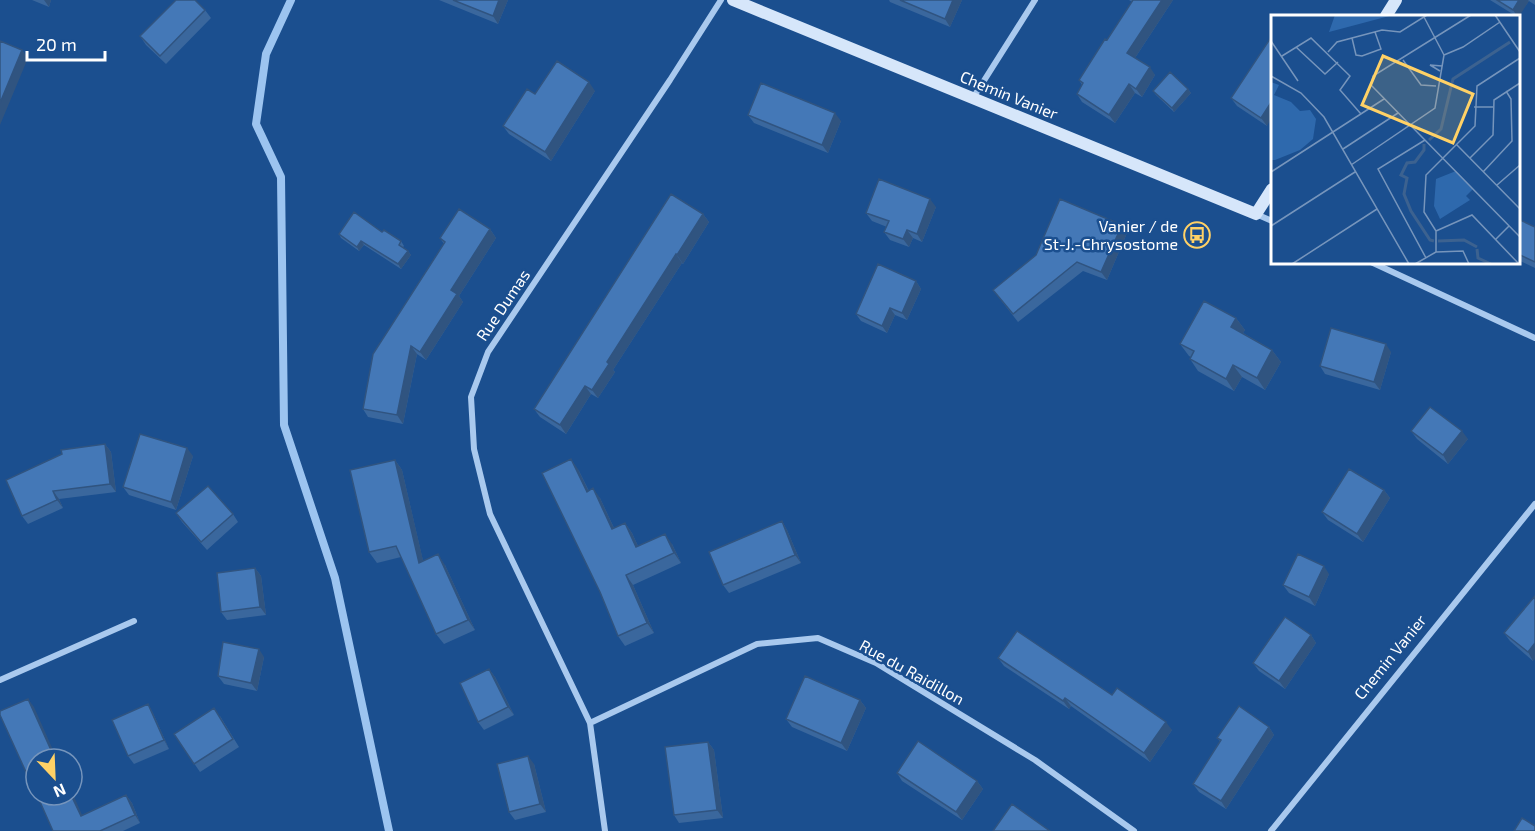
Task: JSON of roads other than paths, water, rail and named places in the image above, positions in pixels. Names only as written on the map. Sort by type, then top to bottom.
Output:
[{"type":"street","name":"Rue Dumas","points":[[605,831],[590,723],[490,514],[474,449],[471,397],[488,352],[722,0]]},
{"type":"street","name":"Chemin Vanier","points":[[733,0],[1271,221]]},
{"type":"street","points":[[973,98],[1035,0]]},
{"type":"street","points":[[1387,15],[1396,0]]},
{"type":"street","points":[[1256,214],[1271,191]]},
{"type":"street","points":[[1375,264],[1535,338]]},
{"type":"street","name":"Chemin Vanier","points":[[1271,831],[1535,504]]},
{"type":"street","points":[[0,680],[134,621]]},
{"type":"street","name":"Rue du Raidillon","points":[[590,723],[757,644],[818,638],[876,663],[1035,760],[1134,831]]},
{"type":"waterway","points":[[291,0],[266,54],[256,124],[281,177],[284,425],[335,578],[389,831]]},
{"type":"place","name":"Vanier / de St-J.-Chrysostome","points":[[1197,235]]}]
